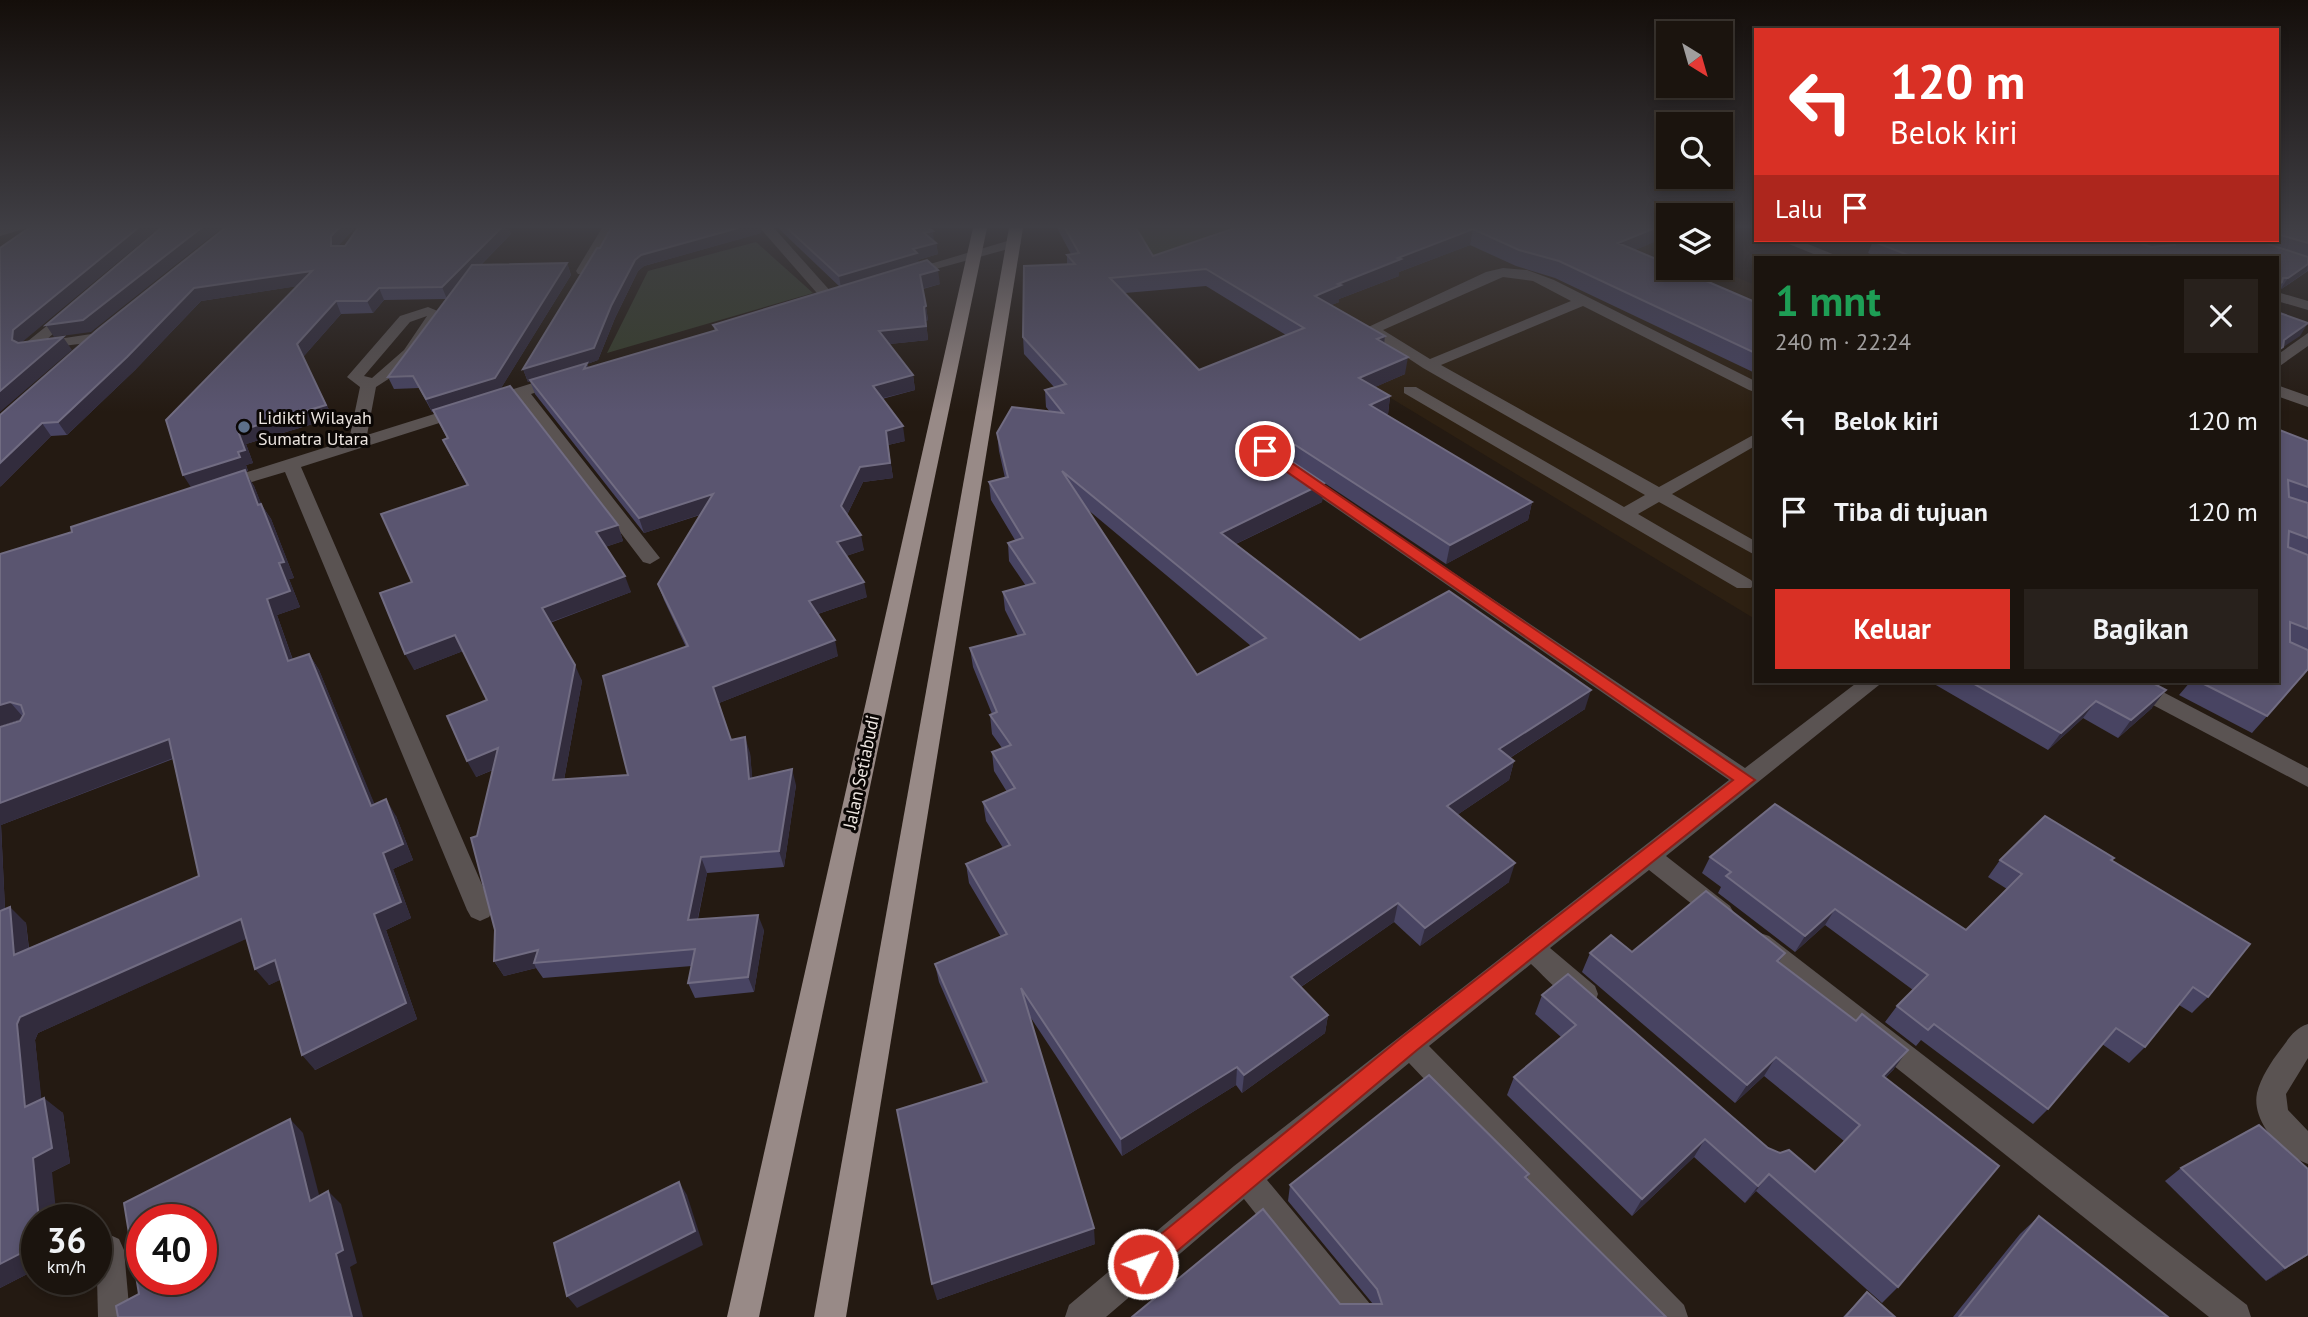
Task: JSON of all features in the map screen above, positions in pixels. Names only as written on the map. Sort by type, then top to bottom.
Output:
[{"type":"main road","name":"Jalan Setiabudi","points":[[743,1317],[966,289]]},
{"type":"main road","points":[[830,1317],[1006,289]]},
{"type":"street","points":[[821,289],[828,297]]},
{"type":"street","points":[[1459,289],[1371,329],[1429,365],[1754,548]]},
{"type":"street","points":[[1559,289],[1754,386]]},
{"type":"street","points":[[2279,297],[2308,306]]},
{"type":"street","points":[[1429,365],[1583,301]]},
{"type":"street","points":[[78,356],[103,334],[28,348],[79,304]]},
{"type":"street","points":[[428,311],[435,315],[391,374],[369,384],[355,377],[405,319],[428,311]]},
{"type":"street","points":[[2279,361],[2308,338]]},
{"type":"street","points":[[514,393],[522,371]]},
{"type":"street","points":[[212,490],[575,375]]},
{"type":"street","points":[[357,442],[369,384]]},
{"type":"street","points":[[1410,390],[1744,584]]},
{"type":"street","points":[[2279,391],[2308,402]]},
{"type":"street","points":[[514,393],[650,558]]},
{"type":"street","points":[[1625,514],[1754,440]]},
{"type":"street","points":[[291,464],[480,910]]},
{"type":"street","points":[[1288,467],[1746,780]]},
{"type":"street","points":[[1081,1317],[1245,1176],[1409,1044],[1870,683]]},
{"type":"street","points":[[2129,683],[2308,778]]},
{"type":"street","points":[[1649,856],[2235,1317]]},
{"type":"street","points":[[1531,948],[1606,1013]]},
{"type":"street","points":[[2308,1036],[2280,1072],[2270,1092],[2271,1112],[2308,1150]]},
{"type":"street","points":[[1409,1044],[1672,1317]]},
{"type":"street","points":[[1245,1176],[1359,1317]]},
{"type":"street","points":[[112,1295],[114,1317]]},
{"type":"shaded area","points":[[1212,289],[1754,289],[1754,618]]},
{"type":"green space","points":[[639,289],[809,289],[813,293],[607,353]]},
{"type":"building","points":[[0,289],[63,289],[13,330],[12,340],[18,343],[63,337],[0,391]]},
{"type":"building","points":[[88,289],[122,289],[83,320],[46,325]]},
{"type":"building","points":[[148,289],[193,289],[127,357],[58,422],[42,423],[0,463],[0,415]]},
{"type":"building","points":[[294,289],[378,289],[367,301],[336,301],[297,344],[326,405],[238,431],[245,450],[238,452],[240,457],[183,475],[166,420]]},
{"type":"building","points":[[454,289],[550,289],[495,378],[426,399],[413,376],[388,377]]},
{"type":"building","points":[[572,289],[620,289],[594,348],[523,369]]},
{"type":"building","points":[[830,289],[923,289],[926,306],[926,326],[879,331],[913,375],[873,386],[903,426],[886,431],[890,463],[860,467],[841,506],[861,535],[837,542],[864,582],[809,601],[835,640],[713,687],[731,740],[745,737],[749,779],[792,769],[779,851],[701,857],[688,920],[758,915],[748,977],[688,983],[695,949],[534,963],[538,950],[494,961],[495,930],[471,838],[477,836],[498,748],[467,761],[447,716],[487,700],[455,635],[405,654],[380,593],[412,582],[381,514],[468,485],[443,440],[448,438],[433,410],[510,386],[618,525],[596,532],[625,576],[542,608],[575,665],[553,780],[628,775],[603,676],[688,646],[658,584],[713,494],[639,518],[530,380],[587,363],[584,369],[717,330],[713,325]]},
{"type":"building","points":[[1024,289],[1121,289],[1199,370],[1304,328],[1240,289],[1330,289],[1315,296],[1385,336],[1377,339],[1408,357],[1359,378],[1390,396],[1370,405],[1532,502],[1450,545],[1266,426],[1255,432],[1258,439],[1324,483],[1221,533],[1360,640],[1449,591],[1591,690],[1499,749],[1514,761],[1447,806],[1515,863],[1425,928],[1398,903],[1291,977],[1328,1015],[1244,1075],[1237,1067],[1121,1139],[1021,988],[1094,1228],[932,1284],[897,1110],[987,1082],[935,964],[1007,934],[966,864],[1010,845],[983,802],[1015,788],[992,752],[1011,745],[990,715],[997,712],[970,648],[1025,634],[1003,592],[1035,583],[1008,543],[1023,538],[989,482],[1008,477],[997,433],[1012,407],[1063,413],[1045,390],[1066,384],[1023,337]],"holes":[[[1062,471],[1266,638],[1197,675]]]},
{"type":"building","points":[[1620,289],[1726,289],[1754,302],[1754,353]]},
{"type":"building","points":[[2279,313],[2308,323],[2284,340],[2283,347],[2279,350]]},
{"type":"building","points":[[2279,430],[2308,441],[2308,487],[2288,480],[2289,497],[2308,503],[2308,538],[2289,531],[2288,547],[2308,555],[2308,629],[2290,622],[2290,642],[2308,650],[2308,669],[2267,716],[2202,683],[2279,683]]},
{"type":"building","points":[[245,470],[284,562],[279,563],[290,591],[267,599],[288,661],[309,654],[371,806],[386,799],[403,844],[383,853],[401,902],[374,914],[406,1003],[302,1055],[275,960],[255,969],[241,919],[20,1017],[17,1024],[25,1107],[44,1098],[52,1148],[33,1158],[37,1204],[21,1204],[21,1253],[0,1264],[0,911],[10,907],[14,955],[199,876],[169,739],[0,803],[0,727],[20,721],[24,714],[21,705],[10,702],[0,705],[0,554],[72,532],[71,527]]},
{"type":"building","points":[[1973,683],[2153,683],[2166,690],[2131,720],[2096,701],[2061,733]]},
{"type":"building","points":[[1775,804],[1966,930],[2022,874],[2000,860],[2045,816],[2114,858],[2111,860],[2250,944],[2208,997],[2193,987],[2145,1047],[2116,1028],[2048,1109],[1934,1024],[1928,1030],[1897,1006],[1928,975],[1835,909],[1805,936],[1726,876],[1731,872],[1710,857]]},
{"type":"building","points":[[1706,891],[1785,953],[1777,961],[1856,1021],[1862,1014],[1908,1050],[1883,1076],[1999,1166],[1898,1287],[1769,1174],[1758,1186],[1705,1139],[1642,1199],[1514,1077],[1576,1025],[1542,995],[1568,974],[1768,1148],[1780,1153],[1789,1150],[1815,1172],[1860,1125],[1776,1057],[1747,1085],[1590,953],[1611,935],[1632,952]]},
{"type":"building","points":[[1429,1075],[1529,1174],[1525,1177],[1666,1317],[1132,1317],[1263,1209],[1340,1304],[1382,1304],[1377,1289],[1290,1185]]},
{"type":"building","points":[[290,1119],[310,1201],[328,1191],[343,1250],[336,1254],[352,1317],[118,1317],[116,1306],[137,1295],[217,1295],[217,1204],[126,1204],[126,1215],[124,1203]]},
{"type":"building","points":[[2259,1125],[2308,1169],[2308,1254],[2285,1268],[2181,1168]]},
{"type":"building","points":[[679,1182],[695,1231],[567,1296],[554,1243]]},
{"type":"building","points":[[2039,1216],[2168,1317],[1959,1317]]},
{"type":"building","points":[[1867,1292],[1895,1317],[1845,1317]]},
{"type":"place","name":"Lidikti Wilayah Sumatra Utara","points":[[244,427]]},
{"type":"route","points":[[1143,1264],[1245,1176],[1409,1044],[1746,780],[1265,451]]}]
